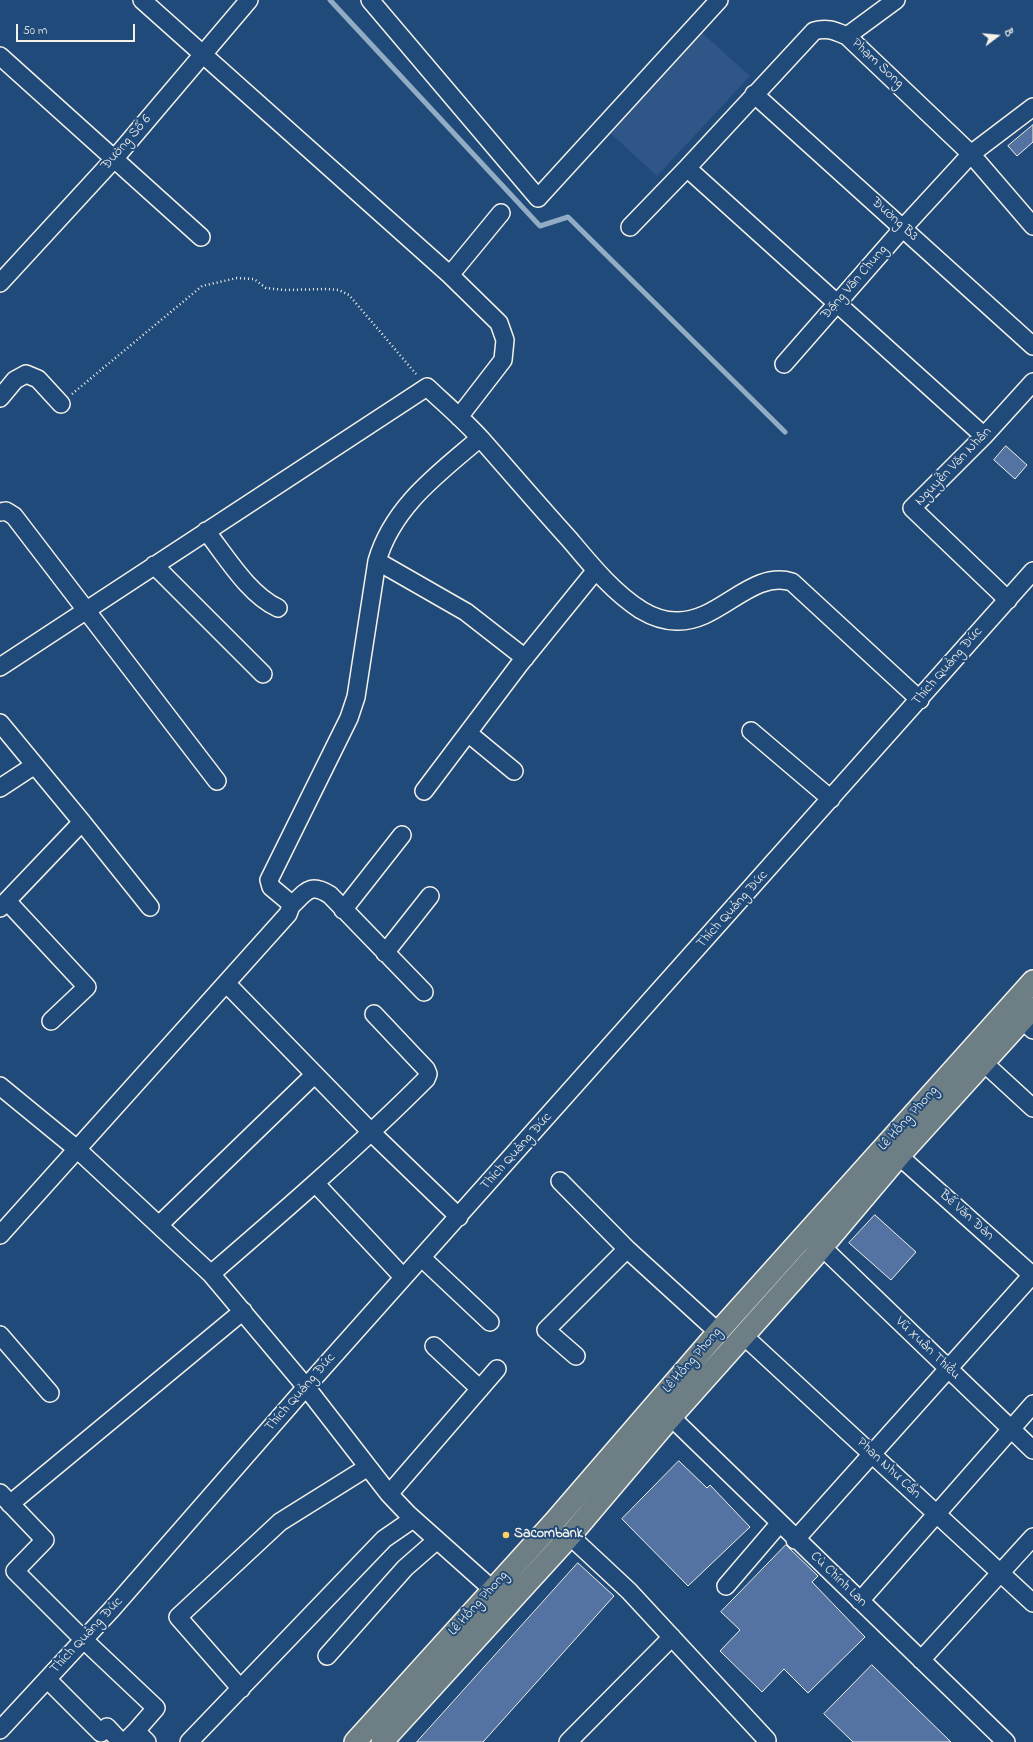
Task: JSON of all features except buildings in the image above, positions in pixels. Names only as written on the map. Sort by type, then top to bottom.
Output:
[{"type":"main road","name":"Lê Hồng Phong","points":[[382,1742],[570,1536],[671,1417],[822,1247],[893,1151],[1033,981]]},
{"type":"main road","name":"Lê Hồng Phong","points":[[355,1742],[554,1522],[718,1332],[893,1151],[1030,1019]]},
{"type":"main road","points":[[554,1522],[570,1536]]},
{"type":"street","points":[[142,0],[450,275],[499,323],[505,340],[503,360],[459,417]]},
{"type":"street","name":"Đường Số 6","points":[[0,283],[115,158],[204,55],[249,0]]},
{"type":"street","points":[[370,0],[538,198],[720,0]]},
{"type":"street","points":[[847,36],[896,0]]},
{"type":"street","name":"Phạm Song","points":[[630,227],[814,31],[828,29],[847,36],[971,154],[1033,226]]},
{"type":"street","points":[[0,56],[202,237]]},
{"type":"street","name":"Đường B3","points":[[754,94],[1033,346]]},
{"type":"street","name":"Đặng Văn Chung","points":[[784,364],[903,228],[971,154],[1033,107]]},
{"type":"street","points":[[687,168],[984,436]]},
{"type":"street","points":[[450,275],[501,213]]},
{"type":"street","points":[[0,398],[15,380],[26,374],[38,379],[61,404]]},
{"type":"street","name":"Nguyễn Văn Nhân","points":[[1008,600],[912,508],[984,436],[1033,382]]},
{"type":"street","points":[[0,667],[427,387],[480,438],[596,570],[625,598],[642,611],[660,619],[676,621],[691,620],[706,616],[762,582],[782,578],[792,582],[920,700]]},
{"type":"street","points":[[290,906],[289,902],[271,887],[269,880],[349,718],[356,698],[377,561],[382,543],[406,505],[419,490],[480,438]]},
{"type":"street","points":[[0,512],[6,511],[14,516],[217,781]]},
{"type":"street","points":[[206,531],[254,592],[265,602],[278,608]]},
{"type":"street","points":[[377,561],[466,612],[525,658]]},
{"type":"street","points":[[154,565],[263,674]]},
{"type":"street","points":[[424,791],[525,658],[596,570]]},
{"type":"street","name":"Thích Quảng Đức","points":[[0,1730],[84,1640],[403,1277],[459,1217],[920,700],[1033,571]]},
{"type":"street","points":[[0,723],[150,907]]},
{"type":"street","points":[[750,731],[831,799]]},
{"type":"street","points":[[468,733],[514,771]]},
{"type":"street","points":[[0,788],[35,765]]},
{"type":"street","points":[[51,1021],[87,987],[4,904],[82,822]]},
{"type":"street","points":[[343,910],[402,835]]},
{"type":"street","points":[[0,1234],[78,1150],[288,914],[290,906],[314,888],[319,888],[330,895],[424,992]]},
{"type":"street","points":[[386,953],[430,896]]},
{"type":"street","points":[[226,983],[314,1075],[459,1217]]},
{"type":"street","points":[[211,1274],[316,1184],[372,1133],[426,1079],[428,1074],[426,1069],[374,1014]]},
{"type":"street","points":[[984,1063],[1033,1108]]},
{"type":"street","points":[[159,1224],[314,1075]]},
{"type":"street","points":[[0,1086],[78,1150],[211,1274],[306,1387],[389,1494],[413,1519],[492,1589]]},
{"type":"street","name":"Bế Văn Đàn","points":[[893,1151],[1033,1275]]},
{"type":"street","points":[[560,1182],[627,1249],[718,1332]]},
{"type":"street","points":[[316,1184],[403,1277]]},
{"type":"street","name":"Vũ Xuân Thiều","points":[[822,1247],[1033,1450]]},
{"type":"street","points":[[576,1356],[546,1330],[627,1249]]},
{"type":"street","points":[[422,1258],[490,1322]]},
{"type":"street","points":[[795,1540],[1033,1275]]},
{"type":"street","points":[[136,1738],[156,1708],[15,1572],[45,1540],[5,1499],[243,1311]]},
{"type":"street","points":[[0,1335],[50,1392]]},
{"type":"street","name":"Phan Như Cẩn","points":[[744,1336],[1033,1603]]},
{"type":"street","points":[[434,1346],[480,1389]]},
{"type":"street","points":[[389,1494],[497,1369]]},
{"type":"street","points":[[860,1601],[1033,1404]]},
{"type":"street","name":"Cù Chính Lan","points":[[671,1417],[795,1540],[1006,1742]]},
{"type":"street","points":[[240,1689],[178,1617],[280,1522],[368,1467]]},
{"type":"street","points":[[189,1742],[384,1539],[413,1519]]},
{"type":"street","points":[[726,1586],[779,1524]]},
{"type":"street","points":[[570,1536],[629,1591],[767,1740]]},
{"type":"street","points":[[921,1660],[1033,1537]]},
{"type":"street","points":[[327,1656],[405,1568],[437,1540]]},
{"type":"street","points":[[568,1742],[672,1637]]},
{"type":"street","points":[[47,1680],[96,1737],[107,1726],[121,1742]]},
{"type":"path","points":[[61,404],[202,286],[237,278],[254,279],[266,288],[278,290],[327,289],[339,290],[349,295],[427,387]]},
{"type":"shaded area","points":[[701,32],[750,76],[657,176],[608,131]]},
{"type":"waterway","points":[[330,0],[540,226],[568,217],[785,432]]},
{"type":"place","name":"Sacombank","points":[[506,1535]]}]
